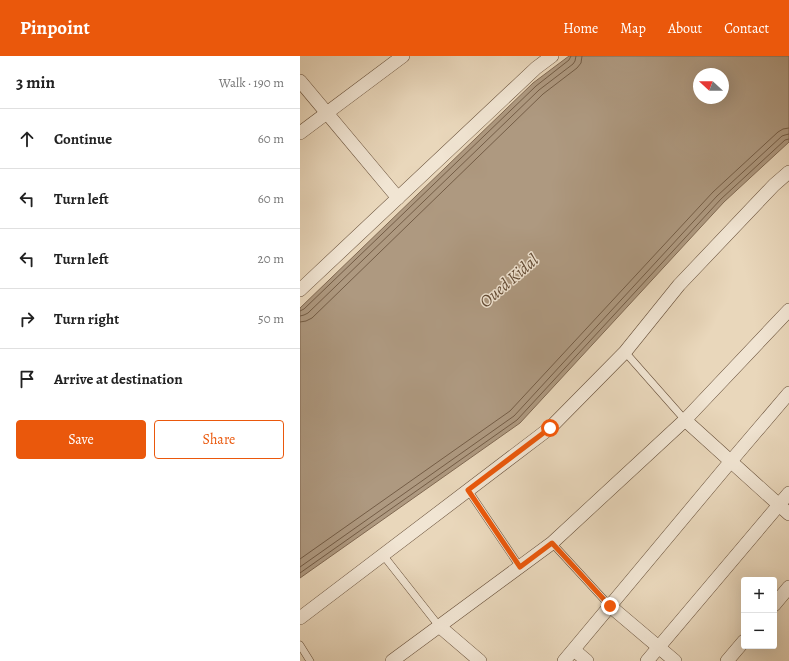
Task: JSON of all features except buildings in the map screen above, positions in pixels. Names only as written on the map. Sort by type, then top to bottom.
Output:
[{"type":"street","points":[[300,133],[403,56]]},
{"type":"street","points":[[300,290],[536,68],[552,56]]},
{"type":"street","points":[[300,81],[398,198]]},
{"type":"street","points":[[300,618],[550,428],[625,352],[679,285],[774,185],[789,172]]},
{"type":"street","points":[[392,661],[552,543],[685,420],[789,310]]},
{"type":"street","points":[[564,661],[789,393]]},
{"type":"street","points":[[685,420],[784,509]]},
{"type":"street","points":[[647,661],[784,509],[789,494]]},
{"type":"street","points":[[777,601],[789,587]]},
{"type":"street","points":[[610,606],[675,661]]},
{"type":"street","points":[[439,626],[480,661]]},
{"type":"street","points":[[727,661],[741,645]]},
{"type":"street","points":[[574,650],[587,661]]},
{"type":"lane","points":[[625,352],[685,420]]},
{"type":"lane","points":[[468,490],[520,567]]},
{"type":"lane","points":[[552,543],[610,606]]},
{"type":"lane","points":[[383,555],[439,626]]},
{"type":"lane","points":[[300,645],[310,661]]},
{"type":"water","name":"Oued Kidal","points":[[569,56],[789,56],[789,142],[724,202],[520,423],[300,578],[300,308],[533,83]]},
{"type":"route","points":[[550,428],[468,490],[520,567],[552,543],[610,606]]}]
